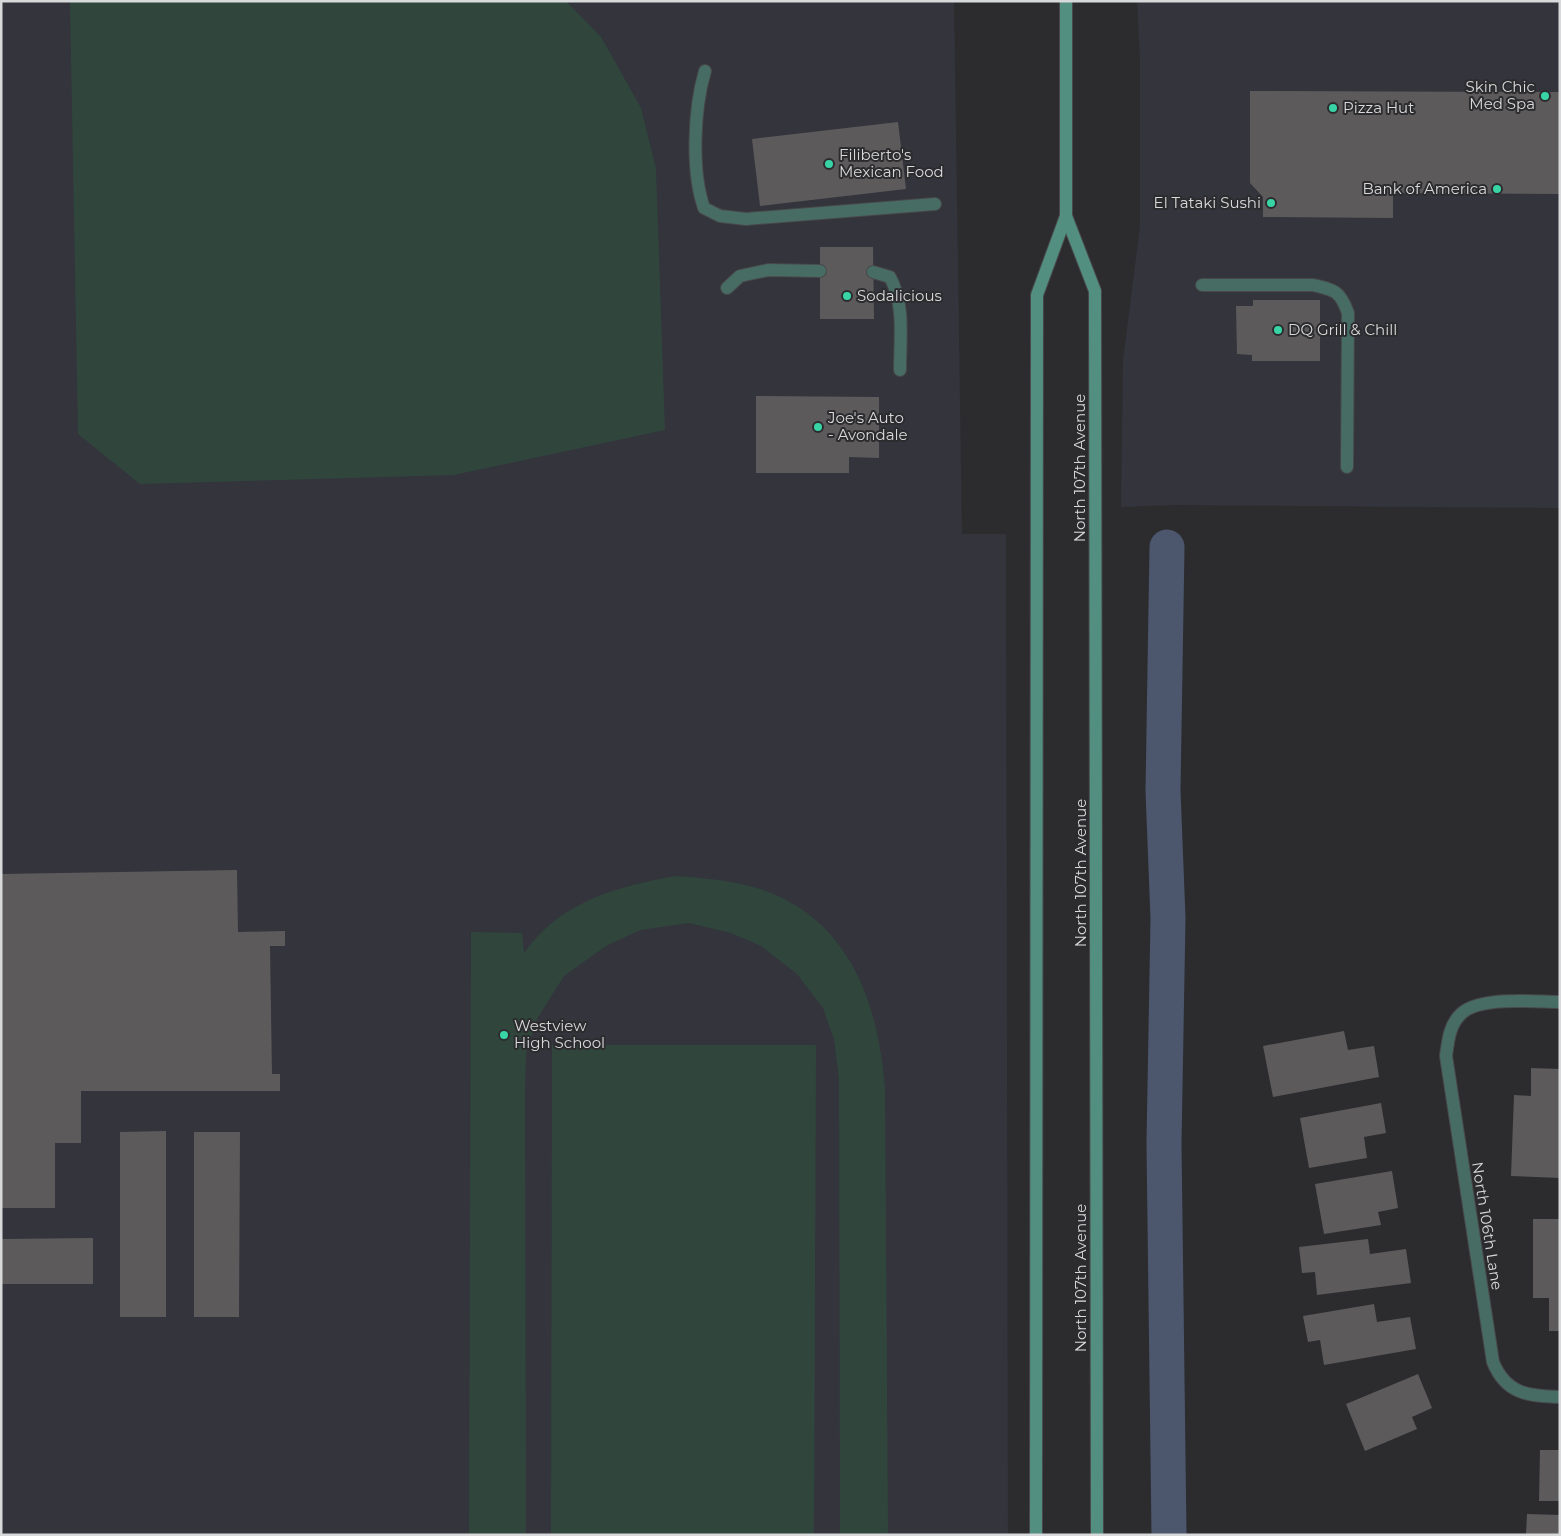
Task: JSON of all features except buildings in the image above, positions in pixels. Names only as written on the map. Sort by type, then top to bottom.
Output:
[{"type":"main road","name":"North 107th Avenue","points":[[1036,1535],[1037,295],[1066,216],[1066,1]]},
{"type":"main road","name":"North 107th Avenue","points":[[1066,216],[1095,291],[1097,1535]]},
{"type":"street","points":[[706,71],[699,93],[697,118],[697,189],[704,208],[720,216],[746,219],[935,204]]},
{"type":"street","points":[[727,288],[740,276],[768,270],[820,271]]},
{"type":"street","points":[[873,272],[890,277],[898,290],[900,306],[900,370]]},
{"type":"street","points":[[1202,285],[1313,285],[1331,289],[1342,296],[1348,313],[1347,467]]},
{"type":"street","name":"North 106th Lane","points":[[1560,1002],[1492,1003],[1468,1008],[1459,1015],[1451,1027],[1448,1042],[1447,1070],[1492,1362],[1498,1375],[1506,1385],[1534,1395],[1560,1396]]},
{"type":"shaded area","name":"Westview High School","points":[[1,1],[954,1],[962,534],[1006,534],[1008,1535],[1,1535]]},
{"type":"shaded area","points":[[1137,1],[1560,1],[1560,508],[1175,505],[1121,507],[1123,360],[1140,226],[1140,61]]},
{"type":"green space","points":[[70,1],[566,1],[601,37],[641,108],[656,169],[665,430],[454,475],[140,484],[78,434]]},
{"type":"green space","points":[[676,876],[733,882],[766,891],[796,905],[820,924],[840,946],[856,971],[867,999],[876,1028],[885,1090],[888,1535],[840,1535],[839,1080],[834,1039],[823,1008],[797,974],[761,946],[731,933],[689,923],[640,930],[606,946],[564,976],[537,1019],[526,1054],[525,1089],[526,1535],[469,1535],[471,932],[522,933],[524,953],[539,935],[555,921],[591,899],[632,885]]},
{"type":"green space","points":[[552,1045],[816,1045],[814,1535],[551,1535]]},
{"type":"waterway","points":[[1167,547],[1163,791],[1168,918],[1164,1143],[1169,1535]]},
{"type":"place","name":"Skin Chic Med Spa","points":[[1545,96]]},
{"type":"place","name":"Pizza Hut","points":[[1333,108]]},
{"type":"place","name":"Filiberto's Mexican Food","points":[[829,164]]},
{"type":"place","name":"Bank of America","points":[[1497,189]]},
{"type":"place","name":"El Tataki Sushi","points":[[1271,203]]},
{"type":"place","name":"Sodalicious","points":[[847,296]]},
{"type":"place","name":"DQ Grill & Chill","points":[[1278,330]]},
{"type":"place","name":"Joe's Auto - Avondale","points":[[818,427]]},
{"type":"place","name":"Westview High School","points":[[504,1035]]}]
